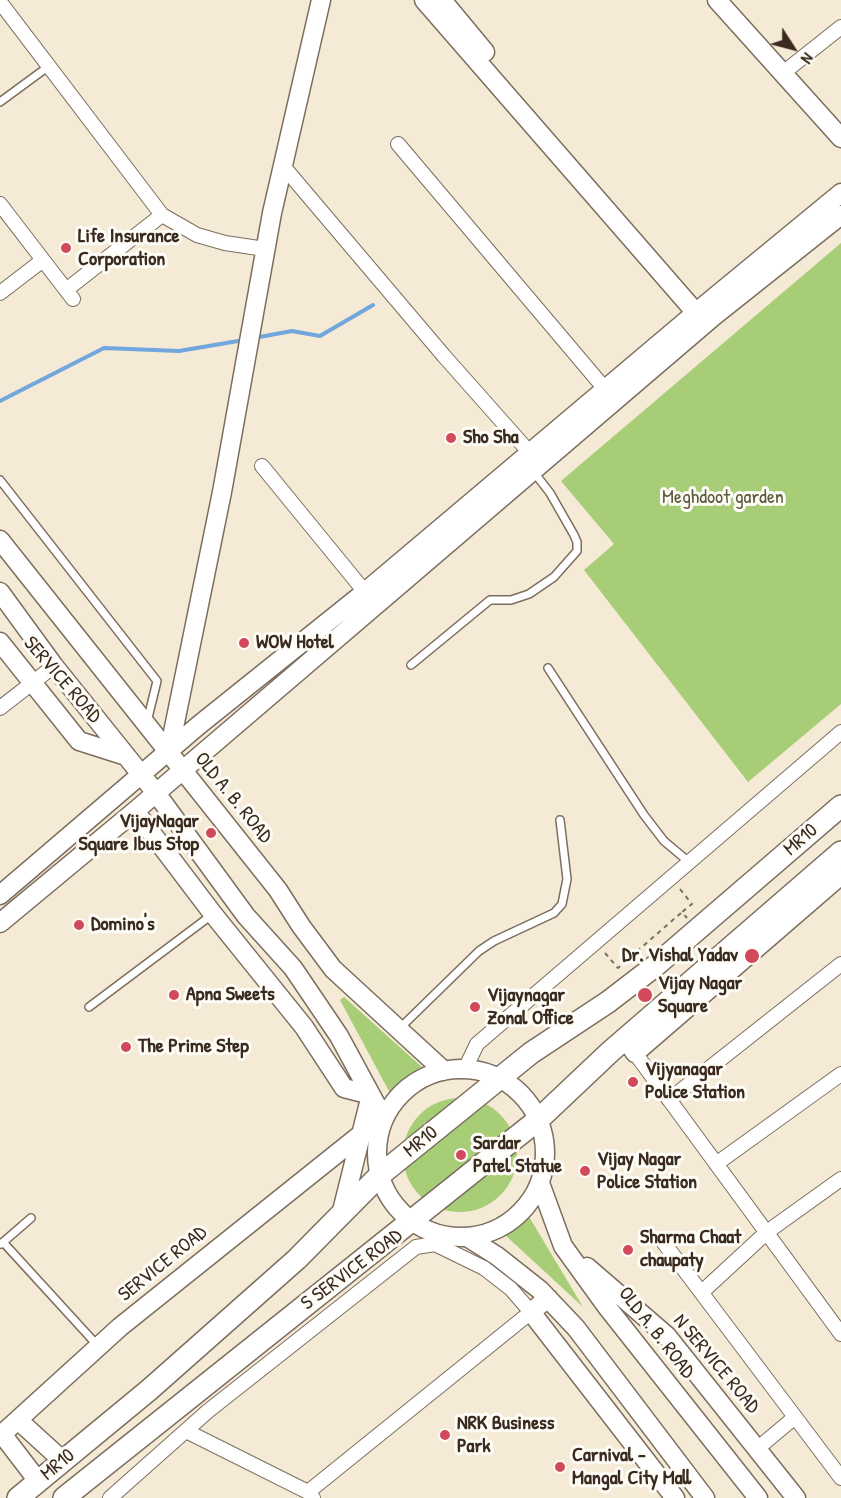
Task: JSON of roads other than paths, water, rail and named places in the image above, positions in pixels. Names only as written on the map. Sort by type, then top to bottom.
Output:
[{"type":"main road","name":"MR10","points":[[18,1498],[149,1390],[297,1259],[380,1175],[531,1053],[608,1002],[655,966],[841,806]]},
{"type":"main road","name":"MR10","points":[[64,1498],[630,1046],[841,852]]},
{"type":"street","points":[[169,752],[222,492],[265,249],[321,0]]},
{"type":"street","points":[[717,0],[841,138]]},
{"type":"street","points":[[432,1],[538,116],[705,314]]},
{"type":"street","points":[[2,10],[49,66],[162,215],[197,235],[225,243],[265,249]]},
{"type":"street","points":[[783,73],[841,27]]},
{"type":"street","points":[[398,144],[605,389]]},
{"type":"street","points":[[283,166],[530,453]]},
{"type":"street","points":[[0,923],[135,811],[533,471],[841,193]]},
{"type":"street","points":[[0,204],[70,295],[162,215]]},
{"type":"street","points":[[0,896],[199,725],[365,592],[605,389],[841,215]]},
{"type":"street","points":[[0,293],[43,260]]},
{"type":"street","points":[[262,466],[365,592]]},
{"type":"street","name":"OLD A. B. ROAD","points":[[0,540],[278,890],[333,969],[444,1071]]},
{"type":"street","points":[[0,592],[54,666],[156,793],[246,916],[293,968],[339,1036],[384,1119]]},
{"type":"street","name":"SERVICE ROAD","points":[[0,642],[79,741],[126,756]]},
{"type":"street","points":[[0,708],[54,666]]},
{"type":"street","points":[[465,1069],[477,1044],[841,732]]},
{"type":"street","points":[[135,811],[213,914],[304,1027],[344,1088],[371,1095]]},
{"type":"street","points":[[838,883],[630,1046],[841,1334]]},
{"type":"street","points":[[669,1100],[841,964]]},
{"type":"street","points":[[465,1069],[477,1070],[501,1078],[527,1099],[539,1119],[545,1140],[545,1162],[540,1183],[520,1214],[504,1226],[467,1237],[430,1232],[412,1221],[394,1204],[380,1175],[379,1138],[384,1119],[398,1098],[409,1087],[421,1079],[444,1071],[465,1069]]},
{"type":"street","points":[[716,1164],[841,1074]]},
{"type":"street","points":[[341,1215],[371,1095]]},
{"type":"street","name":"SERVICE ROAD","points":[[1,1435],[98,1346],[360,1135]]},
{"type":"street","points":[[702,1292],[767,1232],[841,1179]]},
{"type":"street","name":"OLD A. B. ROAD","points":[[540,1183],[563,1246],[607,1308],[758,1498]]},
{"type":"street","points":[[467,1237],[497,1256],[540,1290],[576,1328],[705,1498]]},
{"type":"street","points":[[663,1243],[841,1478]]},
{"type":"street","name":"S SERVICE ROAD","points":[[110,1498],[186,1431],[364,1286],[416,1247],[435,1244],[484,1268],[511,1289],[675,1498]]},
{"type":"street","name":"N SERVICE ROAD","points":[[563,1246],[667,1336],[796,1498]]},
{"type":"street","points":[[186,1431],[311,1495],[548,1298]]},
{"type":"street","points":[[757,1449],[795,1417]]},
{"type":"street","points":[[18,1420],[63,1461]]},
{"type":"street","points":[[1,1435],[38,1481]]},
{"type":"lane","points":[[0,102],[49,66]]},
{"type":"lane","points":[[411,665],[490,600],[511,600],[529,594],[554,577],[577,551],[574,535],[550,493],[533,471]]},
{"type":"lane","points":[[0,480],[157,681],[147,725]]},
{"type":"lane","points":[[548,668],[644,815],[664,841],[688,862]]},
{"type":"lane","points":[[399,1029],[479,951],[494,941],[554,913],[562,904],[567,879],[560,820]]},
{"type":"lane","points":[[89,1006],[213,914]]},
{"type":"lane","points":[[31,1218],[2,1243],[98,1346]]},
{"type":"waterway","points":[[254,338],[292,331],[320,336],[373,305]]},
{"type":"waterway","points":[[0,401],[104,348],[179,351],[244,340]]},
{"type":"place","name":"Life Insurance Corporation","points":[[66,248]]},
{"type":"place","name":"Sho Sha","points":[[451,438]]},
{"type":"place","name":"WOW Hotel","points":[[244,643]]},
{"type":"place","name":"VijayNagar Square Ibus Stop","points":[[211,833]]},
{"type":"place","name":"Domino's","points":[[79,925]]},
{"type":"place","name":"Dr. Vishal Yadav","points":[[752,956]]},
{"type":"place","name":"Apna Sweets","points":[[174,995]]},
{"type":"place","name":"Vijay Nagar Square","points":[[645,995]]},
{"type":"place","name":"Vijaynagar Zonal Office","points":[[475,1007]]},
{"type":"place","name":"The Prime Step","points":[[126,1047]]},
{"type":"place","name":"Vijyanagar Police Station","points":[[633,1082]]},
{"type":"place","name":"Sardar Patel Statue","points":[[461,1155]]},
{"type":"place","name":"Vijay Nagar Police Station","points":[[585,1171]]},
{"type":"place","name":"Sharma Chaat chaupaty","points":[[628,1250]]},
{"type":"place","name":"NRK Business Park","points":[[445,1435]]},
{"type":"place","name":"Carnival - Mangal City Mall","points":[[560,1467]]},
{"type":"park label","name":"Meghdoot garden","points":[[723,498]]}]
